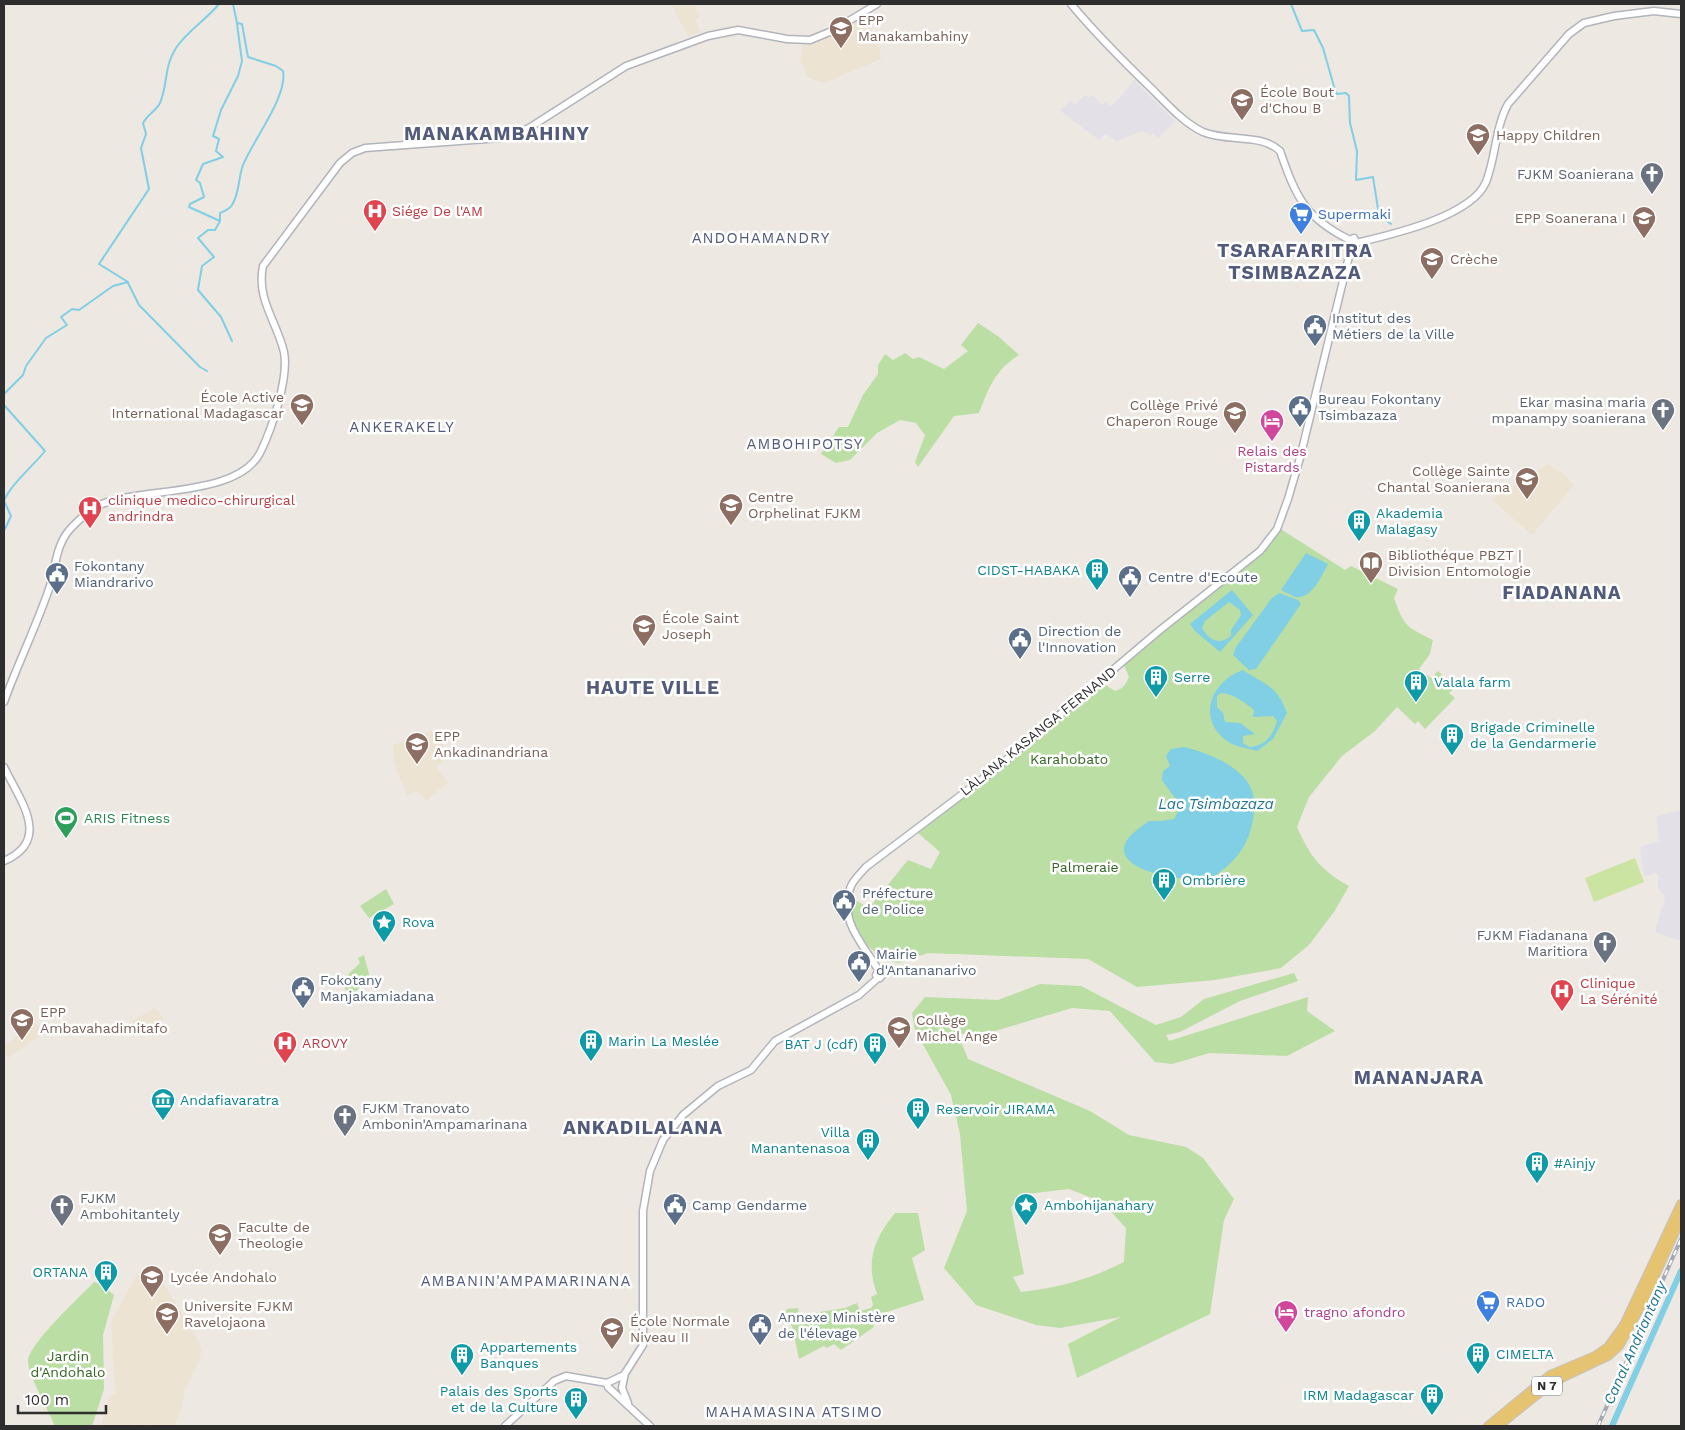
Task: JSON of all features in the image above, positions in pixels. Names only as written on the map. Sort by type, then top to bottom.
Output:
[{"type":"main road","name":"N 7","points":[[1488,1426],[1550,1375],[1595,1356],[1608,1348],[1624,1325],[1681,1204]]},
{"type":"main road","name":"N 7","points":[[1498,1426],[1553,1382],[1608,1356],[1619,1346],[1642,1304],[1681,1219]]},
{"type":"street","points":[[4,702],[50,585],[60,545],[65,534],[79,520],[90,510],[120,498],[217,482],[239,474],[259,456],[281,388],[284,357],[263,300],[261,280],[263,266],[340,164],[352,153],[364,148],[396,144],[507,137],[529,128],[626,66],[708,36],[738,30],[787,39],[810,40],[832,31],[878,4]]},
{"type":"street","points":[[1071,4],[1141,78],[1182,118],[1199,130],[1221,137],[1265,142],[1277,148],[1280,151],[1292,186],[1308,211],[1320,224],[1353,242],[1386,237],[1408,231],[1442,216],[1477,194],[1487,180],[1502,116],[1508,104],[1576,28],[1595,19],[1642,12],[1664,11],[1681,14]]},
{"type":"street","name":"LÀLANA KASANGA FERNAND","points":[[626,1371],[642,1345],[643,1211],[650,1171],[663,1140],[683,1115],[718,1086],[751,1070],[775,1041],[859,995],[879,974],[853,931],[846,915],[851,884],[866,868],[1035,736],[1160,630],[1260,551],[1276,528],[1300,458],[1353,242]]},
{"type":"street","points":[[4,767],[27,811],[30,827],[27,841],[23,848],[4,861]]},
{"type":"street","points":[[505,1426],[554,1381],[566,1376],[607,1383],[624,1375],[626,1371]]},
{"type":"street","points":[[626,1371],[622,1388],[629,1406]]},
{"type":"street","points":[[607,1383],[608,1387],[650,1426]]},
{"type":"shaded area","points":[[671,4],[694,4],[700,17],[695,20],[701,32],[688,36]]},
{"type":"shaded area","name":"EPP Manakambahiny","points":[[863,18],[878,37],[881,59],[824,83],[809,78],[800,62],[803,45]]},
{"type":"shaded area","points":[[1134,80],[1175,121],[1158,138],[1153,133],[1151,135],[1142,131],[1117,141],[1106,134],[1099,140],[1059,110],[1071,101],[1075,104],[1086,95],[1089,98],[1093,95],[1102,105],[1106,101],[1111,106]]},
{"type":"shaded area","name":"Collège Sainte Chantal Soanierana","points":[[1547,464],[1561,472],[1574,485],[1532,535],[1492,500],[1503,491],[1525,480]]},
{"type":"shaded area","name":"EPP Ankadinandriana","points":[[436,729],[447,756],[437,767],[448,783],[427,800],[416,791],[407,795],[394,763],[393,745]]},
{"type":"shaded area","points":[[1681,810],[1681,941],[1655,932],[1665,897],[1658,889],[1658,873],[1644,876],[1640,847],[1659,841],[1656,816]]},
{"type":"shaded area","name":"EPP Ambavahadimitafo","points":[[155,1008],[164,1019],[139,1033],[128,1034],[127,1027],[135,1019]]},
{"type":"shaded area","name":"EPP Ambavahadimitafo","points":[[29,1017],[39,1027],[42,1035],[8,1058],[4,1052],[4,1046],[23,1031]]},
{"type":"shaded area","points":[[157,1272],[202,1349],[199,1361],[185,1390],[181,1411],[174,1426],[154,1426],[148,1424],[139,1426],[136,1423],[128,1426],[101,1426],[110,1395],[115,1393],[111,1321],[137,1275]]},
{"type":"green space","points":[[978,323],[999,337],[1019,355],[998,373],[979,413],[954,416],[918,467],[915,462],[925,435],[916,423],[900,420],[877,433],[850,460],[836,463],[821,454],[839,427],[848,427],[863,395],[878,374],[878,365],[885,354],[893,360],[905,353],[913,359],[919,357],[944,369],[968,351],[961,345]]},
{"type":"green space","points":[[1279,528],[1345,570],[1351,566],[1398,589],[1394,598],[1404,621],[1412,629],[1433,640],[1430,654],[1419,669],[1431,678],[1438,671],[1455,687],[1449,693],[1455,698],[1425,729],[1418,721],[1415,724],[1397,707],[1375,731],[1342,756],[1309,797],[1297,827],[1312,854],[1323,868],[1349,886],[1334,912],[1309,945],[1281,968],[1215,980],[1137,987],[1088,959],[928,953],[899,963],[886,961],[869,947],[854,928],[849,912],[850,897],[869,908],[908,860],[931,869],[940,852],[918,833],[1101,682],[1115,691],[1122,688],[1129,677],[1124,665],[1234,575]]},
{"type":"green space","points":[[1635,858],[1644,882],[1594,902],[1585,878]]},
{"type":"green space","points":[[386,889],[394,904],[369,918],[360,906]]},
{"type":"green space","points":[[364,955],[370,978],[351,996],[340,982],[360,963],[358,958]]},
{"type":"green space","points":[[1294,973],[1298,981],[1240,1001],[1180,1032],[1166,1035],[1169,1041],[1308,997],[1307,1011],[1335,1031],[1287,1056],[1210,1053],[1172,1064],[1155,1062],[1110,1011],[1072,1008],[995,1031],[958,1034],[968,1059],[1090,1111],[1129,1135],[1186,1147],[1203,1158],[1234,1199],[1224,1220],[1210,1314],[1077,1378],[1068,1344],[1121,1317],[1060,1328],[1036,1325],[976,1305],[944,1268],[967,1211],[960,1134],[951,1095],[915,1030],[912,1013],[925,997],[998,1000],[1040,984],[1081,986],[1156,1025],[1181,1017],[1204,999]],"holes":[[[1069,1189],[1102,1202],[1126,1228],[1124,1262],[1074,1282],[1021,1292],[1013,1277],[1024,1274],[1011,1207],[1027,1194]]]},
{"type":"green space","points":[[895,1213],[918,1213],[925,1250],[912,1258],[924,1300],[871,1317],[874,1327],[841,1350],[834,1344],[827,1348],[824,1346],[799,1359],[792,1326],[783,1317],[787,1309],[798,1308],[800,1321],[811,1318],[814,1313],[845,1308],[857,1303],[860,1311],[871,1308],[873,1305],[871,1297],[877,1294],[872,1271],[874,1251],[877,1241]]},
{"type":"green space","name":"Jardin d'Andohalo","points":[[94,1282],[100,1284],[114,1295],[103,1335],[104,1389],[92,1426],[55,1426],[29,1368],[30,1354],[45,1333]]},
{"type":"water","points":[[1306,553],[1328,564],[1316,586],[1311,591],[1301,597],[1295,597],[1281,590]]},
{"type":"water","points":[[1232,590],[1253,615],[1220,652],[1195,631],[1190,624]],"holes":[[[1229,602],[1240,610],[1241,615],[1231,630],[1231,636],[1227,639],[1222,641],[1215,640],[1208,636],[1202,628],[1205,621]]]},
{"type":"water","points":[[1279,593],[1298,600],[1301,604],[1256,669],[1249,670],[1233,655],[1236,647],[1272,598]]},
{"type":"water","points":[[1243,670],[1270,687],[1279,697],[1287,713],[1273,739],[1257,751],[1230,743],[1217,732],[1212,722],[1210,712],[1211,701],[1216,691],[1232,675]],"holes":[[[1221,693],[1230,695],[1247,704],[1254,710],[1253,717],[1273,716],[1277,721],[1271,736],[1260,745],[1249,747],[1243,743],[1243,736],[1255,734],[1240,723],[1225,722],[1223,713],[1217,707],[1217,696]]]},
{"type":"water","name":"Lac Tsimbazaza","points":[[1184,747],[1206,754],[1228,765],[1246,780],[1252,790],[1254,811],[1248,838],[1239,854],[1225,868],[1209,878],[1187,879],[1156,874],[1142,869],[1131,862],[1125,854],[1125,844],[1135,831],[1149,821],[1174,819],[1179,810],[1177,801],[1162,780],[1163,771],[1170,766],[1166,756],[1171,749]]},
{"type":"waterway","points":[[4,394],[23,375],[26,366],[46,338],[67,325],[61,317],[72,309],[79,310],[113,286],[128,282],[99,264],[149,189],[141,148],[146,134],[143,123],[160,103],[168,68],[176,48],[219,4]]},
{"type":"waterway","points":[[232,341],[221,317],[198,290],[202,266],[214,257],[198,238],[208,230],[215,230],[220,221],[220,213],[232,205],[243,165],[269,118],[283,81],[283,71],[276,66],[248,57],[242,24],[237,23],[233,4]]},
{"type":"waterway","points":[[1291,4],[1302,31],[1314,30],[1323,48],[1337,94],[1346,93],[1349,96],[1350,123],[1357,151],[1356,180],[1373,177],[1379,215],[1391,224]]},
{"type":"waterway","points":[[220,221],[189,207],[190,204],[204,197],[200,183],[196,180],[203,164],[223,157],[216,151],[219,139],[213,136],[221,110],[238,76],[242,61],[237,24]]},
{"type":"waterway","points":[[128,283],[139,305],[200,367],[207,371]]},
{"type":"waterway","points":[[4,405],[45,451],[7,495],[4,501],[11,516],[4,531]]},
{"type":"waterway","name":"Canal Andriantany","points":[[1610,1426],[1681,1268]]},
{"type":"waterway","name":"Canal Andriantany","points":[[1612,1426],[1681,1271]]},
{"type":"railway","points":[[1598,1426],[1681,1239]]},
{"type":"place","name":"EPP Manakambahiny","points":[[841,49]]},
{"type":"place","name":"École Bout d'Chou B","points":[[1242,121]]},
{"type":"place","name":"Happy Children","points":[[1478,156]]},
{"type":"place","name":"FJKM Soanierana","points":[[1652,195]]},
{"type":"place","name":"Siége De l'AM","points":[[375,232]]},
{"type":"place","name":"Supermaki","points":[[1301,235]]},
{"type":"place","name":"EPP Soanerana I","points":[[1644,239]]},
{"type":"place","name":"Crèche","points":[[1432,280]]},
{"type":"place","name":"Institut des Métiers de la Ville","points":[[1315,347]]},
{"type":"place","name":"École Active International Madagascar","points":[[302,426]]},
{"type":"place","name":"Bureau Fokontany Tsimbazaza","points":[[1300,428]]},
{"type":"place","name":"Ekar masina maria mpanampy soanierana","points":[[1663,431]]},
{"type":"place","name":"Collège Privé Chaperon Rouge","points":[[1235,434]]},
{"type":"place","name":"Relais des Pistards","points":[[1272,442]]},
{"type":"place","name":"Collège Sainte Chantal Soanierana","points":[[1527,500]]},
{"type":"place","name":"Centre Orphelinat FJKM","points":[[731,526]]},
{"type":"place","name":"clinique medico-chirurgical andrindra","points":[[90,529]]},
{"type":"place","name":"Akademia Malagasy","points":[[1359,542]]},
{"type":"place","name":"Bibliothéque PBZT | Division Entomologie","points":[[1371,584]]},
{"type":"place","name":"CIDST-HABAKA","points":[[1097,591]]},
{"type":"place","name":"Fokontany Miandrarivo","points":[[57,595]]},
{"type":"place","name":"Centre d'Ecoute","points":[[1130,598]]},
{"type":"place","name":"École Saint Joseph","points":[[644,647]]},
{"type":"place","name":"Direction de l'Innovation","points":[[1020,660]]},
{"type":"place","name":"Serre","points":[[1156,698]]},
{"type":"place","name":"Valala farm","points":[[1416,703]]},
{"type":"place","name":"Brigade Criminelle de la Gendarmerie","points":[[1452,756]]},
{"type":"place","name":"EPP Ankadinandriana","points":[[417,765]]},
{"type":"place","name":"ARIS Fitness","points":[[66,839]]},
{"type":"place","name":"Ombrière","points":[[1164,901]]},
{"type":"place","name":"Préfecture de Police","points":[[844,922]]},
{"type":"place","name":"Rova","points":[[384,943]]},
{"type":"place","name":"FJKM Fiadanana Maritiora","points":[[1605,964]]},
{"type":"place","name":"Mairie d'Antananarivo","points":[[859,983]]},
{"type":"place","name":"Fokotany Manjakamiadana","points":[[303,1009]]},
{"type":"place","name":"Clinique La Sérénité","points":[[1562,1012]]},
{"type":"place","name":"EPP Ambavahadimitafo","points":[[22,1041]]},
{"type":"place","name":"Collège Michel Ange","points":[[899,1049]]},
{"type":"place","name":"Marin La Meslée","points":[[591,1062]]},
{"type":"place","name":"AROVY","points":[[285,1064]]},
{"type":"place","name":"BAT J (cdf)","points":[[875,1065]]},
{"type":"place","name":"Andafiavaratra","points":[[163,1121]]},
{"type":"place","name":"Reservoir JIRAMA","points":[[918,1130]]},
{"type":"place","name":"FJKM Tranovato Ambonin'Ampamarinana","points":[[345,1137]]},
{"type":"place","name":"Villa Manantenasoa","points":[[868,1161]]},
{"type":"place","name":"#Ainjy","points":[[1537,1184]]},
{"type":"place","name":"Camp Gendarme","points":[[675,1226]]},
{"type":"place","name":"Ambohijanahary","points":[[1026,1226]]},
{"type":"place","name":"FJKM Ambohitantely","points":[[62,1227]]},
{"type":"place","name":"Faculte de Theologie","points":[[220,1256]]},
{"type":"place","name":"ORTANA","points":[[106,1293]]},
{"type":"place","name":"Lycée Andohalo","points":[[152,1298]]},
{"type":"place","name":"RADO","points":[[1488,1323]]},
{"type":"place","name":"tragno afondro","points":[[1286,1333]]},
{"type":"place","name":"Universite FJKM Ravelojaona","points":[[167,1335]]},
{"type":"place","name":"Annexe Ministère de l'élevage","points":[[760,1346]]},
{"type":"place","name":"École Normale Niveau II","points":[[612,1350]]},
{"type":"place","name":"CIMELTA","points":[[1478,1375]]},
{"type":"place","name":"Appartements Banques","points":[[462,1376]]},
{"type":"place","name":"IRM Madagascar","points":[[1432,1416]]},
{"type":"place","name":"Palais des Sports et de la Culture","points":[[576,1420]]},
{"type":"district","name":"MANAKAMBAHINY","points":[[497,133]]},
{"type":"district","name":"ANDOHAMANDRY","points":[[761,238]]},
{"type":"district","name":"TSARAFARITRA TSIMBAZAZA","points":[[1295,261]]},
{"type":"district","name":"ANKERAKELY","points":[[402,427]]},
{"type":"district","name":"AMBOHIPOTSY","points":[[805,444]]},
{"type":"district","name":"FIADANANA","points":[[1562,592]]},
{"type":"district","name":"HAUTE VILLE","points":[[653,687]]},
{"type":"district","name":"MANANJARA","points":[[1419,1077]]},
{"type":"district","name":"ANKADILALANA","points":[[643,1127]]},
{"type":"district","name":"AMBANIN'AMPAMARINANA","points":[[526,1281]]},
{"type":"district","name":"MAHAMASINA ATSIMO","points":[[794,1412]]},
{"type":"park label","name":"Karahobato","points":[[1069,759]]},
{"type":"park label","name":"Palmeraie","points":[[1085,867]]}]
